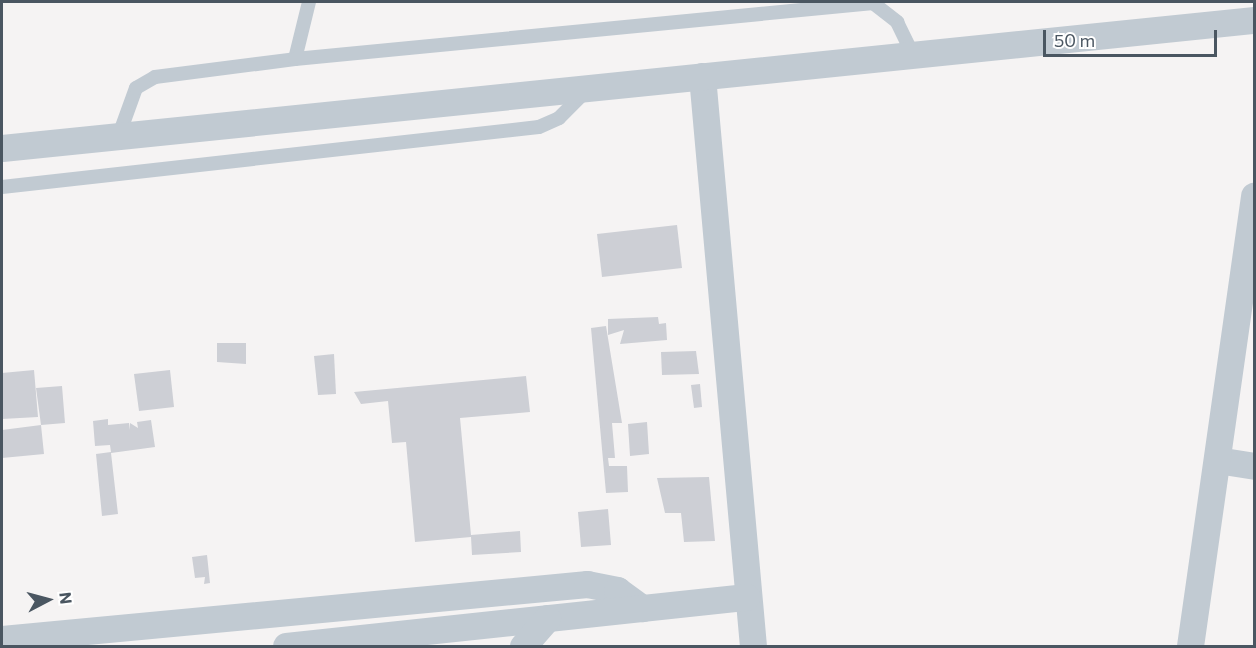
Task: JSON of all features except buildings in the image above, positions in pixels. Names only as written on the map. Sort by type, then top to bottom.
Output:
[{"type":"street","points":[[2,148],[702,76],[912,52],[1254,20]]},
{"type":"street","points":[[702,76],[746,597],[753,646]]},
{"type":"street","points":[[1190,646],[1254,196]]},
{"type":"street","points":[[1216,460],[1254,466]]},
{"type":"street","points":[[2,639],[587,584],[617,590],[642,608]]},
{"type":"street","points":[[286,646],[746,597]]},
{"type":"street","points":[[523,646],[547,618]]},
{"type":"lane","points":[[295,59],[309,2]]},
{"type":"lane","points":[[119,135],[136,88],[155,77],[295,59],[873,3],[897,22],[912,52]]},
{"type":"lane","points":[[2,187],[539,127],[559,118],[590,86]]}]
